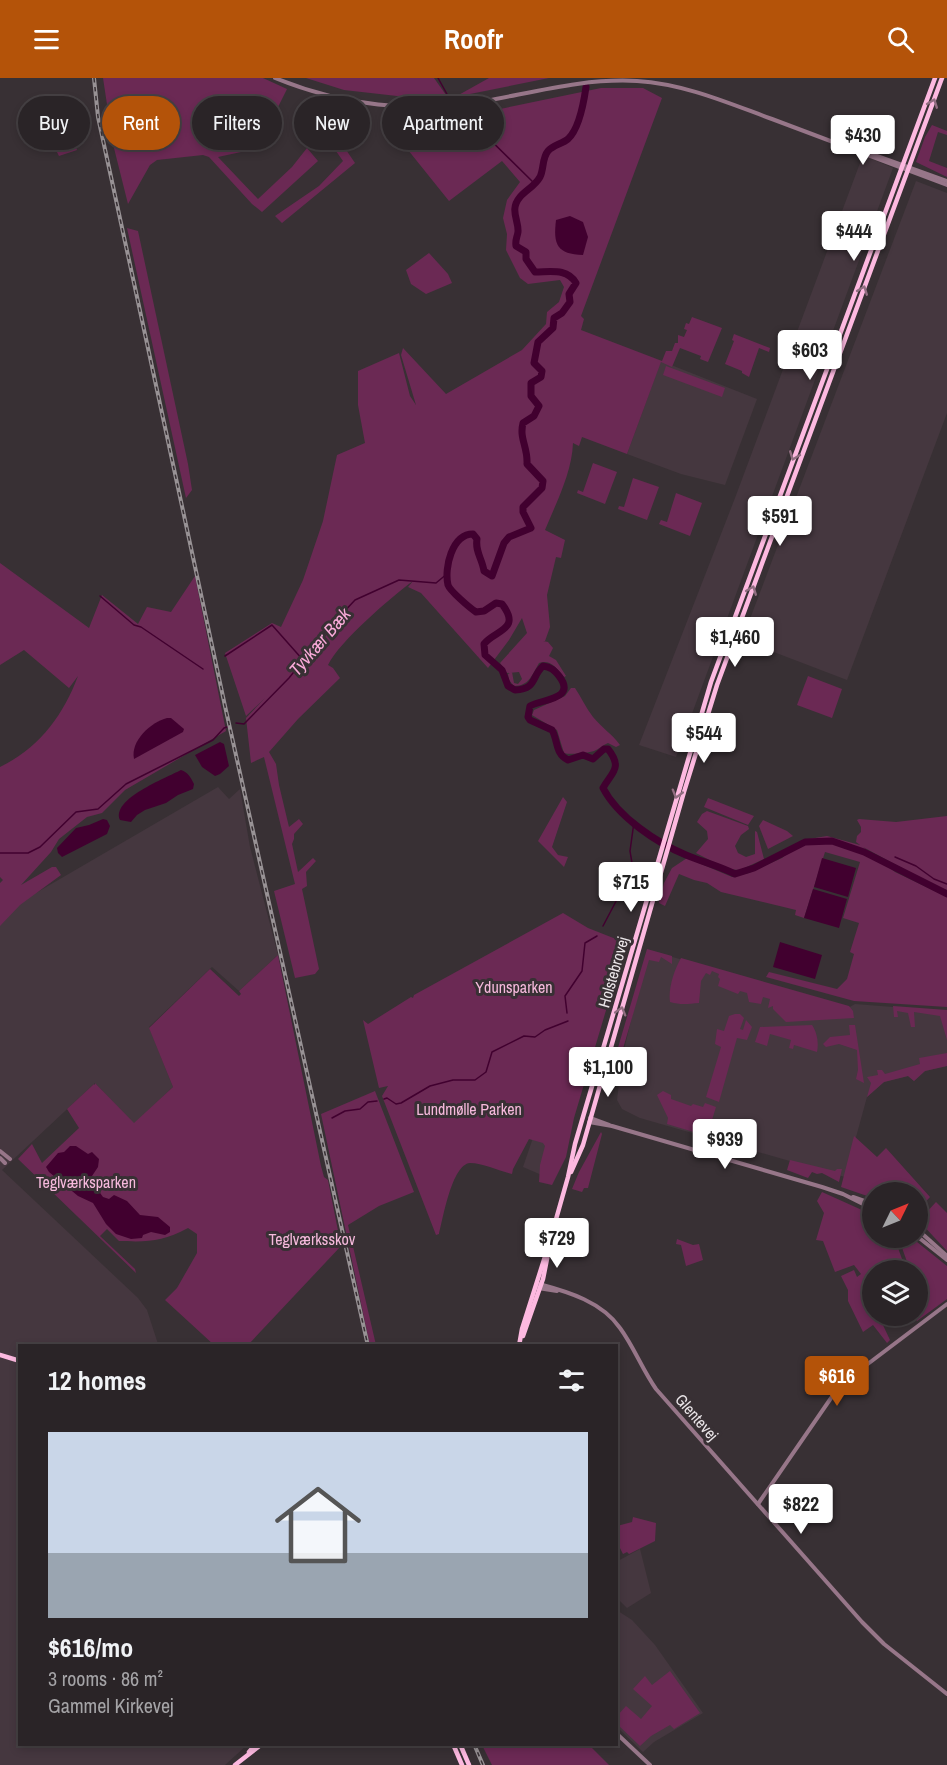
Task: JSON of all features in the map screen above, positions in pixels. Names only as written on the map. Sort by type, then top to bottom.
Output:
[{"type":"main road","name":"Holstebrovej","points":[[538,1285],[544,1256],[568,1177],[583,1145],[594,1081],[718,660],[935,78]]},
{"type":"main road","name":"Holstebrovej","points":[[587,1119],[721,674],[942,78]]},
{"type":"main road","name":"Holstebrovej","points":[[520,1344],[522,1329],[547,1263],[549,1244]]},
{"type":"main road","points":[[0,1355],[18,1360]]},
{"type":"main road","points":[[248,1755],[255,1746]]},
{"type":"main road","points":[[235,1765],[259,1746]]},
{"type":"main road","points":[[454,1746],[462,1765]]},
{"type":"main road","points":[[461,1746],[469,1765]]},
{"type":"street","points":[[275,78],[350,101],[423,107],[471,103],[583,82],[615,80],[647,82],[701,93],[947,183]]},
{"type":"street","points":[[587,1119],[862,1200]]},
{"type":"street","points":[[0,1151],[10,1160]]},
{"type":"street","points":[[0,1158],[5,1163]]},
{"type":"street","points":[[843,1194],[862,1204]]},
{"type":"street","points":[[928,1240],[947,1258]]},
{"type":"street","points":[[928,1244],[947,1258]]},
{"type":"street","name":"Glentevej","points":[[538,1285],[584,1299],[599,1307],[616,1322],[656,1389],[866,1626],[884,1644],[947,1694]]},
{"type":"street","points":[[758,1504],[840,1384],[947,1304]]},
{"type":"street","points":[[618,1735],[650,1765]]},
{"type":"shaded area","points":[[863,155],[893,168],[676,757],[639,745],[735,498]]},
{"type":"shaded area","points":[[916,181],[947,193],[947,413],[847,680],[742,640]]},
{"type":"shaded area","points":[[570,216],[583,222],[588,237],[583,255],[567,253],[556,242],[556,220]]},
{"type":"shaded area","points":[[661,361],[757,399],[725,485],[681,474],[627,454]]},
{"type":"shaded area","points":[[171,718],[184,729],[183,732],[134,759],[138,739],[148,728]]},
{"type":"shaded area","points":[[220,742],[224,744],[229,766],[215,776],[202,767],[195,755]]},
{"type":"shaded area","points":[[181,770],[190,777],[194,784],[193,789],[166,803],[145,810],[131,822],[120,820],[119,812],[131,797]]},
{"type":"shaded area","points":[[218,787],[229,799],[240,789],[250,847],[278,955],[239,991],[212,967],[149,1027],[173,1087],[134,1124],[95,1083],[2,1170],[138,1298],[147,1310],[158,1344],[18,1344],[18,1746],[246,1746],[225,1765],[0,1765],[0,924],[17,904]]},
{"type":"shaded area","points":[[103,819],[107,820],[110,826],[107,834],[62,857],[58,853],[57,848],[76,828]]},
{"type":"shaded area","points":[[822,858],[856,868],[848,897],[814,887]]},
{"type":"shaded area","points":[[813,889],[847,899],[839,928],[804,918]]},
{"type":"shaded area","points":[[780,942],[822,955],[815,979],[773,967]]},
{"type":"shaded area","points":[[652,951],[848,1008],[855,1004],[944,1011],[947,1021],[947,1066],[925,1071],[914,1081],[908,1076],[884,1082],[867,1097],[845,1177],[640,1118],[622,1109],[617,1100],[622,1058],[647,954]]},
{"type":"shaded area","points":[[535,1132],[549,1137],[544,1176],[523,1167]]},
{"type":"shaded area","points":[[70,1146],[76,1146],[88,1154],[92,1152],[99,1159],[98,1167],[90,1179],[103,1197],[109,1199],[114,1195],[127,1201],[140,1215],[158,1217],[170,1227],[170,1232],[165,1235],[151,1232],[143,1235],[142,1238],[131,1239],[116,1234],[106,1224],[93,1203],[78,1196],[46,1167],[58,1153],[64,1152]]},
{"type":"shaded area","points":[[640,1549],[651,1593],[627,1608],[618,1599],[618,1561]]},
{"type":"shaded area","points":[[618,1611],[632,1620],[655,1645],[703,1713],[654,1742],[643,1752],[618,1728]]},
{"type":"green space","points":[[103,78],[263,78],[287,89],[282,99],[282,96],[192,96],[192,150],[244,150],[218,157],[258,199],[292,167],[305,150],[309,150],[318,161],[262,212],[209,157],[203,155],[157,160],[150,165],[128,204],[114,150],[180,150],[180,96],[106,96]]},
{"type":"green space","points":[[306,78],[434,78],[446,95],[397,96],[344,90]]},
{"type":"green space","points":[[489,78],[549,78],[460,96],[457,96]]},
{"type":"green space","points":[[601,88],[643,88],[662,98],[581,316],[584,319],[581,330],[662,361],[666,351],[672,351],[675,343],[678,343],[678,335],[684,337],[687,330],[684,329],[686,323],[689,324],[692,317],[722,328],[708,362],[700,359],[701,356],[680,348],[672,367],[661,362],[627,454],[582,437],[579,446],[573,443],[567,477],[545,530],[565,540],[561,558],[556,557],[547,595],[550,627],[543,641],[548,642],[553,648],[549,656],[556,660],[566,676],[564,677],[559,670],[547,662],[539,663],[527,682],[519,686],[514,686],[508,674],[511,673],[507,673],[500,663],[527,633],[522,618],[488,668],[421,593],[408,587],[413,581],[366,620],[334,655],[328,665],[340,678],[298,719],[269,752],[276,764],[289,827],[299,819],[303,824],[294,834],[292,844],[298,872],[313,858],[316,861],[306,872],[307,886],[302,889],[319,969],[315,974],[295,978],[274,891],[295,884],[264,757],[251,763],[246,718],[265,698],[246,716],[225,653],[272,623],[281,627],[303,580],[323,521],[337,455],[365,443],[358,405],[358,371],[399,353],[410,396],[416,405],[401,355],[403,348],[446,394],[522,350],[546,324],[547,312],[559,302],[564,287],[560,280],[528,284],[520,278],[506,250],[507,234],[503,218],[507,200],[520,182],[502,161],[449,201],[408,150],[504,150],[504,108]],"holes":[[[519,672],[522,679],[518,684],[514,683],[512,673]]]},
{"type":"green space","points":[[932,125],[947,131],[947,135],[938,132],[929,161],[947,168],[947,177],[916,162]]},
{"type":"green space","points":[[56,150],[77,150],[59,156]]},
{"type":"green space","points":[[335,150],[346,150],[355,163],[282,223],[275,216],[319,186],[343,161]]},
{"type":"green space","points":[[127,228],[138,231],[188,464],[192,490],[186,498]]},
{"type":"green space","points":[[429,253],[448,274],[452,283],[426,294],[411,284],[406,270]]},
{"type":"green space","points":[[734,334],[770,348],[769,352],[759,348],[749,377],[742,371],[725,364],[734,341],[732,340]]},
{"type":"green space","points":[[666,366],[725,388],[722,397],[663,375]]},
{"type":"green space","points":[[593,463],[617,472],[605,504],[577,493],[578,490],[583,492]]},
{"type":"green space","points":[[633,478],[659,487],[647,520],[618,509],[619,506],[624,507]]},
{"type":"green space","points":[[676,493],[702,503],[690,536],[659,524],[661,520],[667,522]]},
{"type":"green space","points":[[0,563],[89,628],[102,595],[138,624],[147,607],[171,612],[195,576],[226,731],[125,790],[102,813],[87,817],[59,839],[51,852],[21,885],[52,867],[56,867],[61,875],[20,905],[0,926],[0,883],[3,880],[0,877],[0,767],[27,750],[48,729],[65,704],[78,676],[69,688],[24,650],[0,665]]},
{"type":"green space","points":[[808,676],[842,689],[832,718],[797,705]]},
{"type":"green space","points":[[571,688],[575,688],[593,717],[620,745],[616,747],[608,743],[591,752],[564,753],[557,730],[532,715],[534,710],[565,696]]},
{"type":"green space","points":[[563,797],[567,802],[552,847],[558,855],[568,857],[564,867],[538,841]]},
{"type":"green space","points":[[708,798],[754,816],[748,825],[704,807]]},
{"type":"green space","points":[[707,811],[748,826],[749,829],[741,835],[735,846],[738,853],[746,857],[755,854],[755,831],[757,832],[764,859],[740,870],[727,869],[696,853],[708,839],[707,831],[697,822]]},
{"type":"green space","points":[[947,816],[947,890],[935,886],[863,847],[895,872],[947,897],[947,1007],[854,1001],[766,977],[769,972],[837,989],[847,979],[854,954],[850,952],[859,923],[843,918],[860,862],[825,852],[804,918],[795,915],[796,910],[721,892],[707,883],[679,874],[665,906],[659,903],[664,883],[672,868],[687,858],[732,877],[749,873],[782,858],[803,840],[827,836],[860,845],[856,842],[861,832],[857,820],[859,819],[896,822]]},
{"type":"green space","points":[[763,820],[793,836],[768,849],[759,826]]},
{"type":"green space","points":[[563,913],[588,928],[626,943],[574,1118],[566,1157],[552,1185],[539,1182],[540,1165],[545,1146],[543,1143],[529,1139],[512,1174],[475,1163],[464,1166],[453,1182],[439,1234],[436,1235],[382,1096],[388,1086],[379,1088],[363,1020],[368,1024],[411,997],[413,998],[414,995]]},
{"type":"green space","points":[[647,949],[672,956],[672,964],[661,957],[659,962],[649,960],[622,1052],[624,1056],[620,1057],[617,1051]]},
{"type":"green space","points":[[278,955],[321,1166],[324,1177],[328,1180],[341,1246],[249,1344],[213,1344],[165,1300],[177,1288],[197,1253],[197,1234],[188,1228],[155,1240],[119,1241],[107,1229],[100,1236],[135,1269],[136,1273],[18,1159],[32,1144],[42,1163],[79,1128],[67,1109],[95,1083],[134,1123],[173,1087],[149,1028],[210,969],[239,996],[241,994],[239,991]]},
{"type":"green space","points":[[681,958],[849,1006],[854,1018],[786,1022],[773,1009],[773,1006],[768,1008],[770,999],[763,997],[761,1004],[749,1002],[747,993],[740,991],[738,994],[718,986],[719,974],[712,971],[710,975],[706,973],[701,981],[699,1003],[670,1002],[672,980]]},
{"type":"green space","points":[[893,1006],[947,1010],[947,1040],[940,1016],[914,1012],[915,1027],[911,1027],[908,1013],[897,1011],[898,1017],[894,1017]]},
{"type":"green space","points":[[740,1014],[744,1018],[740,1029],[743,1030],[746,1020],[752,1027],[747,1040],[737,1038],[719,1102],[706,1097],[721,1047],[715,1044],[717,1029],[724,1031],[729,1016]]},
{"type":"green space","points":[[812,1025],[817,1038],[817,1052],[794,1045],[793,1049],[789,1048],[791,1040],[770,1034],[767,1046],[755,1042],[760,1027]]},
{"type":"green space","points":[[849,1025],[855,1025],[864,1083],[856,1079],[857,1050],[839,1044],[826,1047],[823,1044],[830,1037],[850,1035]]},
{"type":"green space","points":[[947,1053],[947,1066],[925,1071],[914,1081],[908,1076],[884,1082],[867,1097],[871,1083],[867,1077],[878,1075],[877,1070],[882,1070],[885,1074],[920,1064],[919,1058]]},
{"type":"green space","points":[[375,1091],[414,1192],[379,1206],[348,1225],[376,1344],[370,1344],[321,1114]]},
{"type":"green space","points":[[663,1091],[671,1095],[671,1099],[691,1106],[693,1104],[703,1107],[705,1103],[716,1107],[707,1136],[667,1124],[668,1118],[657,1095]]},
{"type":"green space","points":[[601,1132],[588,1188],[584,1188],[582,1192],[572,1189],[579,1172]]},
{"type":"green space","points":[[854,1136],[877,1157],[886,1148],[917,1182],[862,1182],[862,1194],[841,1187]]},
{"type":"green space","points":[[790,1160],[835,1171],[842,1169],[839,1182],[822,1173],[812,1172],[808,1178],[787,1170]]},
{"type":"green space","points":[[822,1192],[862,1210],[862,1248],[898,1248],[902,1260],[862,1260],[862,1326],[872,1326],[863,1332],[848,1301],[848,1290],[841,1276],[854,1270],[857,1277],[861,1274],[854,1265],[835,1272],[823,1241],[816,1240],[824,1213],[817,1201]]},
{"type":"green space","points":[[936,1202],[947,1213],[947,1251],[928,1231],[928,1211]]},
{"type":"green space","points":[[677,1239],[693,1245],[699,1244],[703,1260],[686,1266],[681,1245],[676,1244]]},
{"type":"green space","points":[[902,1248],[924,1248],[947,1266],[947,1299],[928,1313],[928,1260],[906,1260]]},
{"type":"green space","points":[[874,1326],[883,1326],[890,1340],[887,1343]]},
{"type":"green space","points":[[633,1517],[656,1523],[655,1541],[629,1554],[627,1552],[623,1554],[618,1544],[618,1526],[632,1522]]},
{"type":"green space","points":[[670,1671],[700,1713],[674,1729],[670,1725],[651,1736],[640,1746],[618,1725],[618,1715],[626,1706],[641,1719],[652,1706],[633,1689],[645,1676],[652,1685]]},
{"type":"green space","points":[[482,1746],[590,1746],[609,1765],[492,1765]]},
{"type":"waterway","points":[[438,78],[448,96]]},
{"type":"waterway","points":[[586,87],[575,129],[566,141],[548,151],[540,177],[520,197],[515,206],[518,228],[516,246],[526,252],[526,259],[535,272],[563,273],[576,283],[569,294],[570,302],[562,313],[554,318],[553,328],[538,342],[534,363],[542,371],[541,377],[531,383],[531,396],[539,406],[534,416],[523,423],[522,434],[527,464],[543,481],[542,488],[523,507],[531,528],[509,537],[504,543],[492,576],[484,571],[477,548],[477,539],[473,534],[466,535],[451,553],[447,570],[448,585],[476,612],[484,611],[496,603],[502,604],[509,619],[508,624],[505,629],[484,644],[485,655],[502,670],[508,686],[515,690],[530,685],[543,666],[554,670],[564,689],[556,697],[530,706],[528,717],[552,730],[559,751],[568,760],[583,755],[593,759],[604,749],[608,749],[615,765],[603,788],[628,819],[663,844],[735,874],[754,868],[805,842],[832,841],[864,852],[947,894]]},
{"type":"waterway","points":[[501,150],[535,184]]},
{"type":"waterway","name":"Tyvkær Bæk","points":[[236,723],[244,724],[289,678],[310,648],[355,600],[399,580],[436,583],[448,573]]},
{"type":"waterway","points":[[100,596],[134,625],[141,627],[203,669]]},
{"type":"waterway","points":[[225,656],[272,625],[303,660]]},
{"type":"waterway","name":"Tyvkær Bæk","points":[[0,853],[28,853],[40,847],[76,812],[98,809],[126,784],[213,740],[224,728],[230,726]]},
{"type":"waterway","points":[[603,926],[633,869],[630,851],[634,822]]},
{"type":"waterway","points":[[895,857],[947,884]]},
{"type":"waterway","points":[[567,1013],[565,996],[582,971],[585,943],[597,936]]},
{"type":"waterway","points":[[384,1099],[387,1098],[396,1104],[401,1103],[430,1086],[453,1080],[475,1080],[486,1072],[492,1052],[524,1036],[535,1037],[545,1030],[568,1021]]},
{"type":"waterway","points":[[332,1118],[345,1111],[360,1109],[368,1102],[377,1101]]},
{"type":"railway","points":[[94,78],[98,117],[225,706],[368,1344]]},
{"type":"railway","points":[[475,1746],[483,1765]]},
{"type":"park label","name":"Ydunsparken","points":[[514,987]]},
{"type":"park label","name":"Lundmølle Parken","points":[[469,1109]]},
{"type":"park label","name":"Teglværksparken","points":[[86,1182]]},
{"type":"park label","name":"Teglværksskov","points":[[312,1239]]}]
